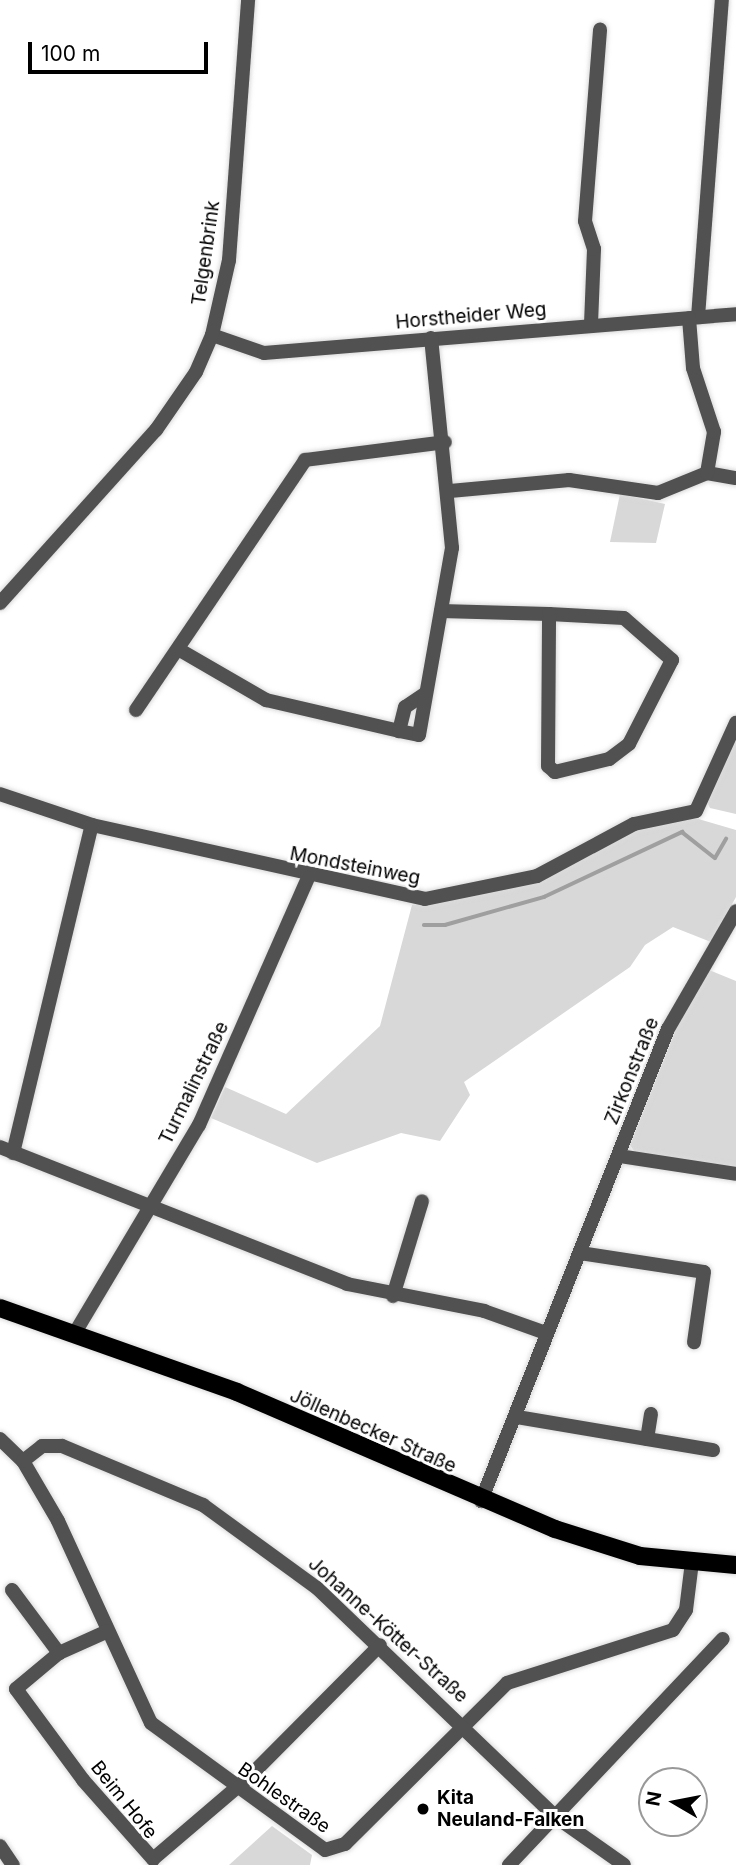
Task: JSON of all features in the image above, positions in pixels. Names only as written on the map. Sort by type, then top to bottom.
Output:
[{"type":"main road","name":"Jöllenbecker Straße","points":[[0,1308],[76,1331],[237,1392],[481,1501],[620,1551],[692,1562],[736,1564]]},
{"type":"street","name":"Telgenbrink","points":[[0,603],[156,430],[196,372],[212,335],[229,260],[248,0]]},
{"type":"street","points":[[707,473],[714,432],[693,368],[693,317],[722,0]]},
{"type":"street","points":[[591,324],[594,249],[584,221],[600,30]]},
{"type":"street","name":"Horstheider Weg","points":[[212,335],[264,353],[736,314]]},
{"type":"street","points":[[178,649],[266,700],[419,735],[452,548],[450,491],[431,338]]},
{"type":"street","points":[[136,710],[305,460],[445,442]]},
{"type":"street","points":[[450,491],[569,480],[658,493],[707,473],[736,478]]},
{"type":"street","points":[[441,611],[549,614],[624,618],[672,660],[629,744],[610,759],[555,772],[548,766],[549,614]]},
{"type":"street","points":[[399,731],[405,707],[426,693]]},
{"type":"street","name":"Mondsteinweg","points":[[0,794],[92,825],[308,878],[416,899],[477,892],[556,868],[634,824],[696,811],[736,723]]},
{"type":"street","points":[[92,825],[7,1150],[393,1296],[484,1311],[546,1333]]},
{"type":"street","name":"Turmalinstraße","points":[[76,1331],[214,1096],[308,878]]},
{"type":"street","name":"Zirkonstraße","points":[[481,1501],[668,1028],[736,911]]},
{"type":"street","points":[[619,1156],[736,1174]]},
{"type":"street","points":[[393,1296],[422,1201]]},
{"type":"street","points":[[580,1253],[704,1272],[694,1342]]},
{"type":"street","points":[[647,1439],[651,1414]]},
{"type":"street","points":[[516,1417],[713,1450]]},
{"type":"street","name":"Bohlestraße","points":[[0,1439],[23,1461],[82,1568],[151,1723],[315,1845],[334,1850],[461,1722],[517,1678],[673,1630],[686,1610],[692,1562]]},
{"type":"street","name":"Johanne-Kötter-Straße","points":[[23,1461],[43,1446],[62,1446],[190,1497],[317,1588],[461,1722],[556,1817],[624,1865]]},
{"type":"street","points":[[12,1590],[59,1653]]},
{"type":"street","name":"Beim Hofe","points":[[108,1631],[59,1653],[23,1678],[16,1689],[20,1700],[145,1856],[162,1856],[380,1645]]},
{"type":"street","points":[[509,1865],[723,1639]]},
{"type":"street","points":[[0,1846],[13,1865]]},
{"type":"shaded area","points":[[620,494],[665,504],[656,543],[610,542]]},
{"type":"shaded area","points":[[736,738],[736,814],[710,808],[706,800]]},
{"type":"shaded area","points":[[695,818],[736,830],[736,897],[711,942],[673,927],[645,945],[630,967],[464,1082],[470,1095],[440,1141],[401,1133],[317,1163],[211,1118],[225,1087],[286,1114],[380,1026],[412,905],[541,881],[634,829]]},
{"type":"shaded area","points":[[709,970],[736,981],[736,1167],[635,1152],[630,1145],[679,1022]]},
{"type":"shaded area","points":[[272,1826],[312,1855],[310,1865],[229,1865]]},
{"type":"waterway","points":[[424,925],[445,925],[544,897],[682,832],[715,858],[726,839]]},
{"type":"place","name":"Kita Neuland-Falken","points":[[423,1809]]}]
